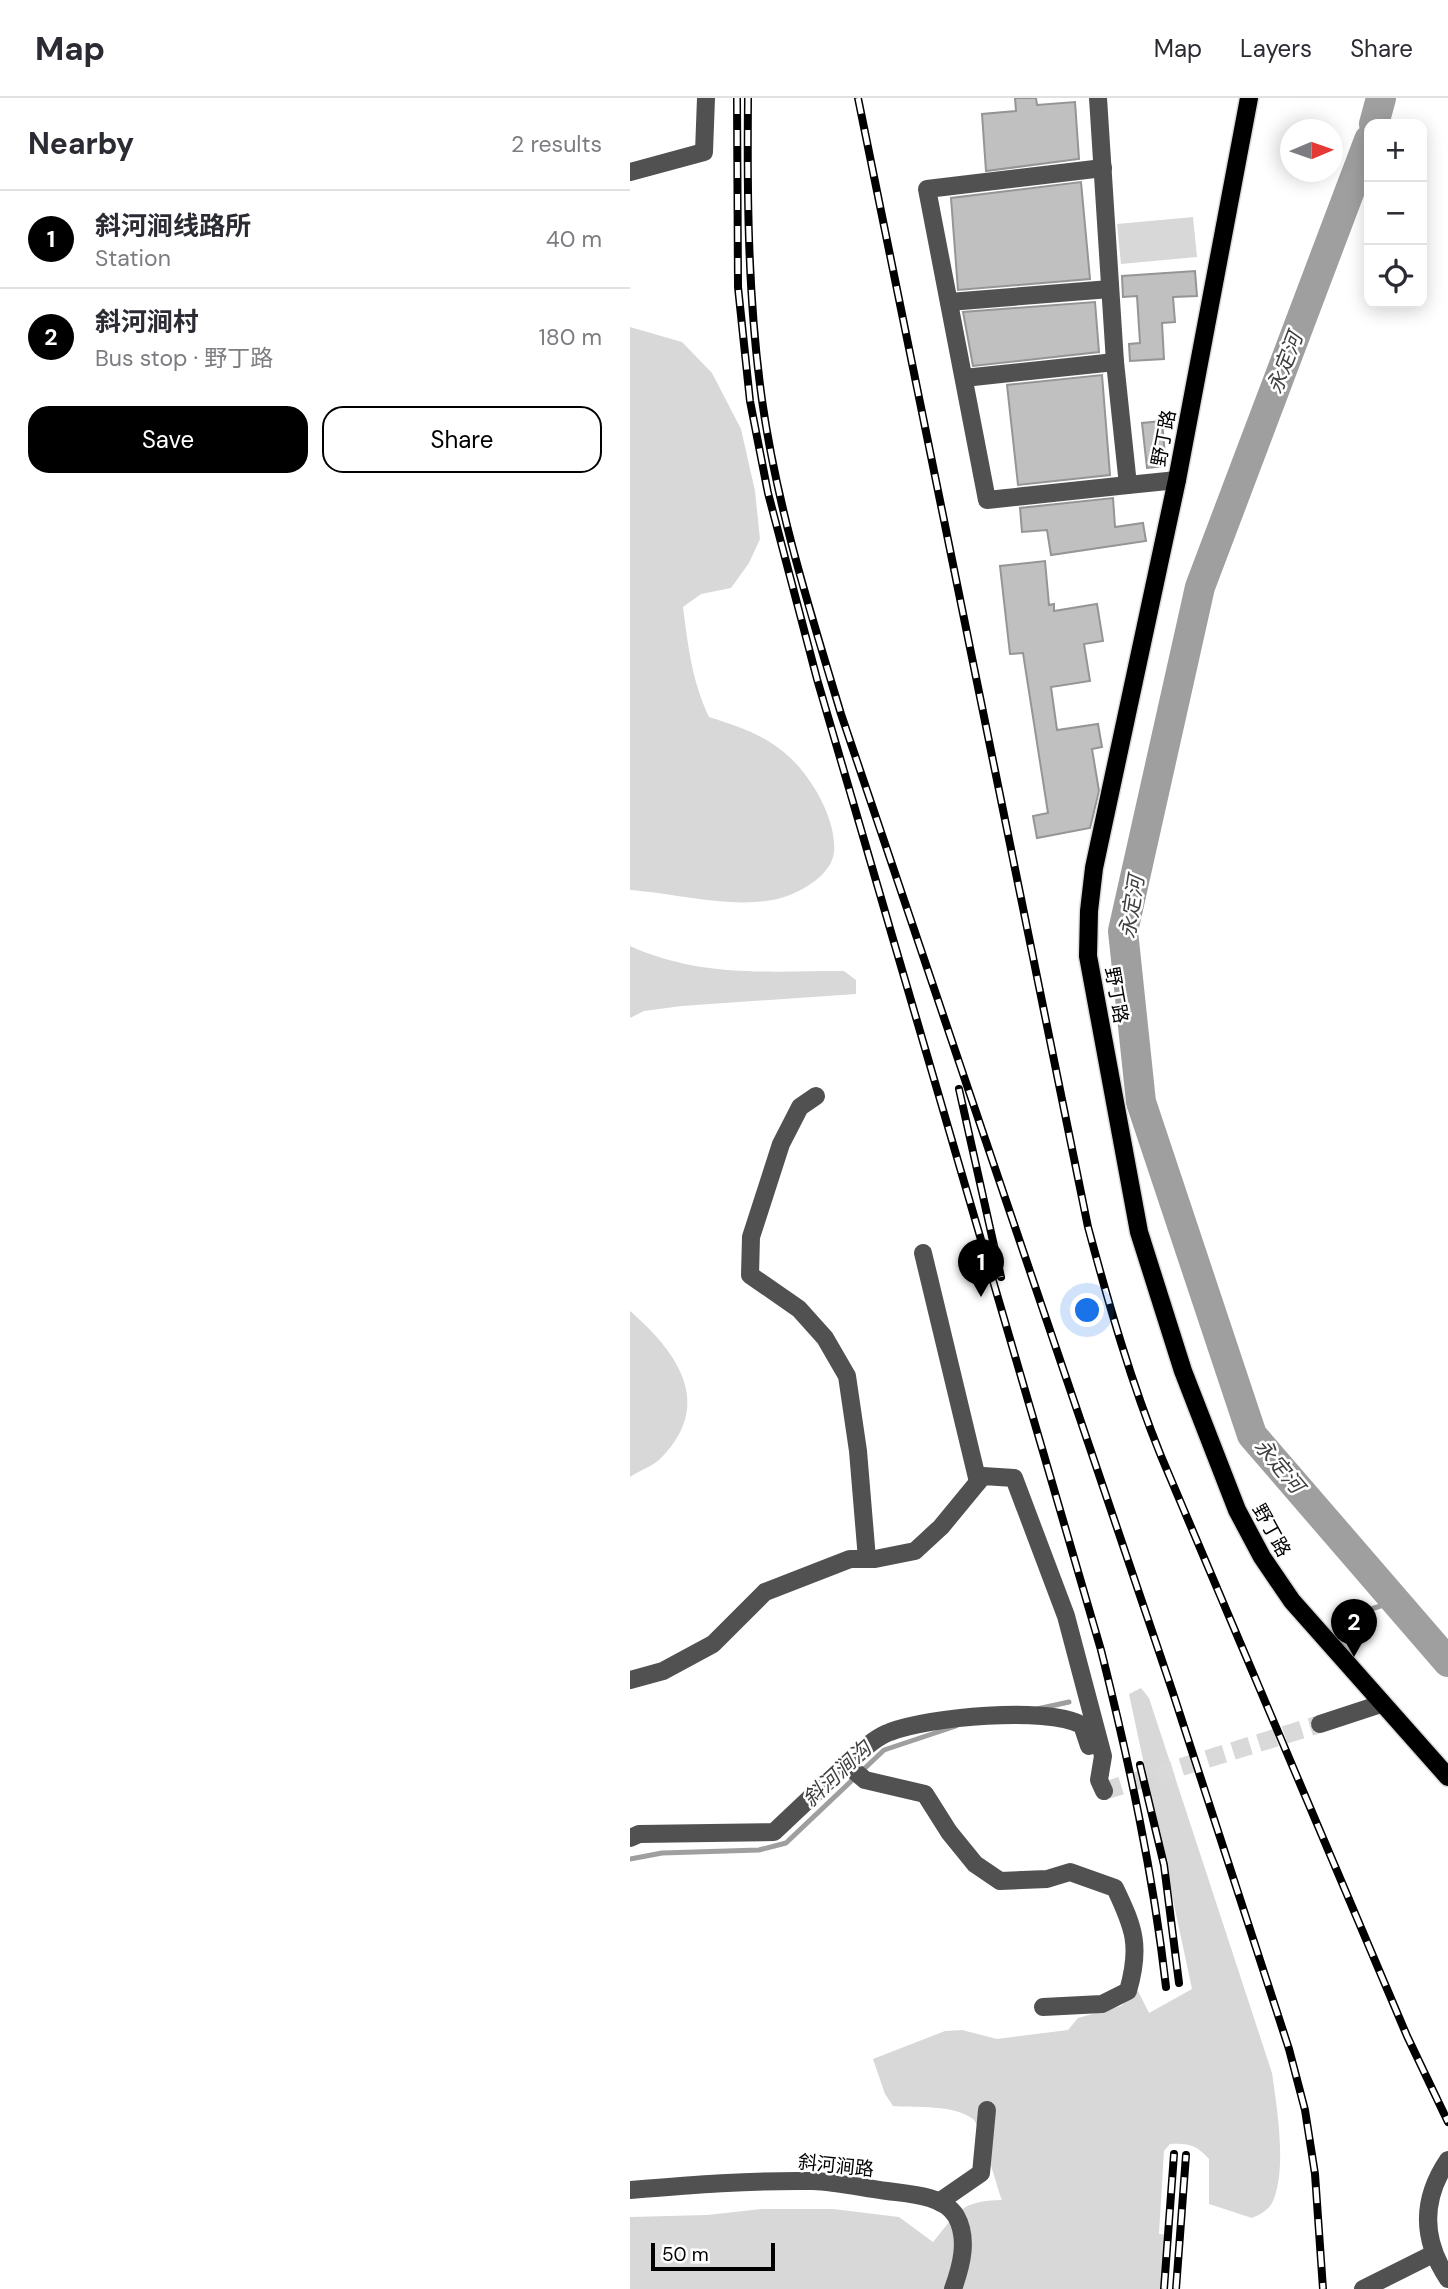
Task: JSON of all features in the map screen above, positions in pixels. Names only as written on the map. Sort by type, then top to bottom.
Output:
[{"type":"main road","name":"野丁路","points":[[1249,98],[1177,480],[1094,868],[1088,911],[1090,967],[1139,1232],[1184,1371],[1237,1510],[1262,1558],[1292,1601],[1448,1777]]},
{"type":"street","points":[[630,172],[704,152],[706,98]]},
{"type":"street","points":[[1098,98],[1115,362],[1128,485]]},
{"type":"street","points":[[1102,168],[927,189],[987,500],[1177,480]]},
{"type":"street","points":[[949,302],[1110,289]]},
{"type":"street","points":[[964,378],[1115,362]]},
{"type":"street","points":[[816,1096],[800,1107],[781,1144],[751,1237],[750,1275],[799,1309],[825,1338],[847,1376],[858,1451],[867,1559]]},
{"type":"street","points":[[923,1253],[978,1482]]},
{"type":"street","points":[[630,1680],[663,1671],[713,1644],[765,1592],[850,1559],[915,1551],[941,1527],[983,1476],[1014,1478],[1066,1616],[1103,1756],[1102,1785],[1082,1725],[1068,1718],[972,1718],[912,1725],[887,1732],[855,1771],[774,1832],[639,1833],[630,1838]]},
{"type":"street","points":[[1320,1724],[1381,1704]]},
{"type":"street","points":[[855,1771],[925,1794],[949,1832],[975,1864],[1000,1881],[1046,1879],[1070,1872],[1115,1888],[1134,1927],[1137,1961],[1128,1991],[1102,2004],[1043,2007]]},
{"type":"street","points":[[953,2289],[961,2266],[962,2235],[955,2215],[939,2202],[981,2173],[987,2110]]},
{"type":"street","points":[[1448,2160],[1430,2194],[1427,2220],[1433,2254],[1448,2279]]},
{"type":"street","name":"斜河涧路","points":[[630,2190],[743,2181],[816,2181],[939,2202]]},
{"type":"street","points":[[1363,2289],[1433,2254]]},
{"type":"shaded area","points":[[1193,217],[1197,257],[1121,264],[1117,224]]},
{"type":"shaded area","points":[[630,327],[682,342],[712,373],[741,429],[755,491],[760,539],[749,563],[731,588],[701,594],[683,607],[695,677],[709,717],[759,736],[786,754],[813,785],[831,826],[834,852],[829,867],[818,879],[804,888],[772,900],[732,902],[630,890]]},
{"type":"shaded area","points":[[630,946],[656,956],[709,968],[762,972],[844,971],[856,980],[856,994],[682,1006],[644,1011],[630,1018]]},
{"type":"shaded area","points":[[630,1311],[662,1343],[674,1361],[683,1379],[687,1398],[686,1417],[678,1437],[659,1460],[630,1477]]},
{"type":"shaded area","points":[[1141,1688],[1149,1698],[1272,2073],[1280,2155],[1277,2188],[1269,2207],[1252,2218],[1209,2204],[1209,2159],[1192,2146],[1170,2144],[1164,2151],[1159,2234],[1172,2235],[1162,2289],[630,2289],[630,2217],[707,2215],[762,2209],[833,2209],[899,2217],[933,2242],[962,2210],[977,2203],[1002,2200],[980,2132],[973,2119],[955,2111],[893,2106],[885,2094],[873,2059],[945,2031],[962,2030],[997,2039],[1068,2030],[1078,2018],[1121,2006],[1138,1991],[1149,2013],[1192,1989],[1129,1694]]},
{"type":"building","points":[[1015,98],[1036,98],[1037,105],[1075,102],[1079,159],[986,171],[982,114],[1016,111]]},
{"type":"building","points":[[1081,182],[1090,279],[958,290],[951,198]]},
{"type":"building","points":[[1195,271],[1197,296],[1173,297],[1175,322],[1162,323],[1164,359],[1130,361],[1129,344],[1140,343],[1137,296],[1123,297],[1122,276]]},
{"type":"building","points":[[1095,302],[1099,352],[973,366],[963,312]]},
{"type":"building","points":[[1102,375],[1110,475],[1018,485],[1007,385]]},
{"type":"building","points":[[1162,421],[1166,466],[1147,468],[1142,423]]},
{"type":"building","points":[[1113,498],[1115,527],[1143,523],[1146,541],[1051,555],[1047,530],[1022,532],[1020,508]]},
{"type":"building","points":[[1045,561],[1049,605],[1054,604],[1054,611],[1097,604],[1103,641],[1084,644],[1090,681],[1051,687],[1057,730],[1098,724],[1102,747],[1092,749],[1099,791],[1090,828],[1037,838],[1033,816],[1048,813],[1023,653],[1010,654],[1000,566]]},
{"type":"waterway","name":"永定河","points":[[1375,119],[1381,98]]},
{"type":"waterway","name":"永定河","points":[[1364,153],[1200,587],[1123,931],[1141,1102],[1252,1435],[1448,1662]]},
{"type":"waterway","name":"斜河涧沟","points":[[1340,1619],[1396,1601]]},
{"type":"waterway","name":"斜河涧沟","points":[[1037,1709],[1069,1702]]},
{"type":"waterway","name":"斜河涧沟","points":[[630,1859],[662,1853],[759,1850],[786,1843],[884,1750],[956,1726]]},
{"type":"tunnel","points":[[1104,1791],[1320,1724]]},
{"type":"railway","points":[[737,98],[738,287],[750,401],[768,493],[817,679],[1101,1650],[1139,1817],[1166,1987]]},
{"type":"railway","points":[[748,98],[749,249],[757,362],[768,440],[796,559],[841,714],[1173,1693],[1289,2049],[1305,2110],[1315,2174],[1323,2289]]},
{"type":"railway","points":[[858,98],[1088,1227],[1112,1314],[1161,1456],[1407,2036],[1448,2122]]},
{"type":"railway","points":[[959,1089],[1001,1277]]},
{"type":"railway","points":[[1140,1765],[1164,1865],[1179,1983]]},
{"type":"railway","points":[[1164,2289],[1174,2154]]},
{"type":"railway","points":[[1176,2289],[1186,2155]]},
{"type":"place","name":"斜河涧线路所","points":[[981,1297]]},
{"type":"place","name":"斜河涧村","points":[[1354,1657]]}]
